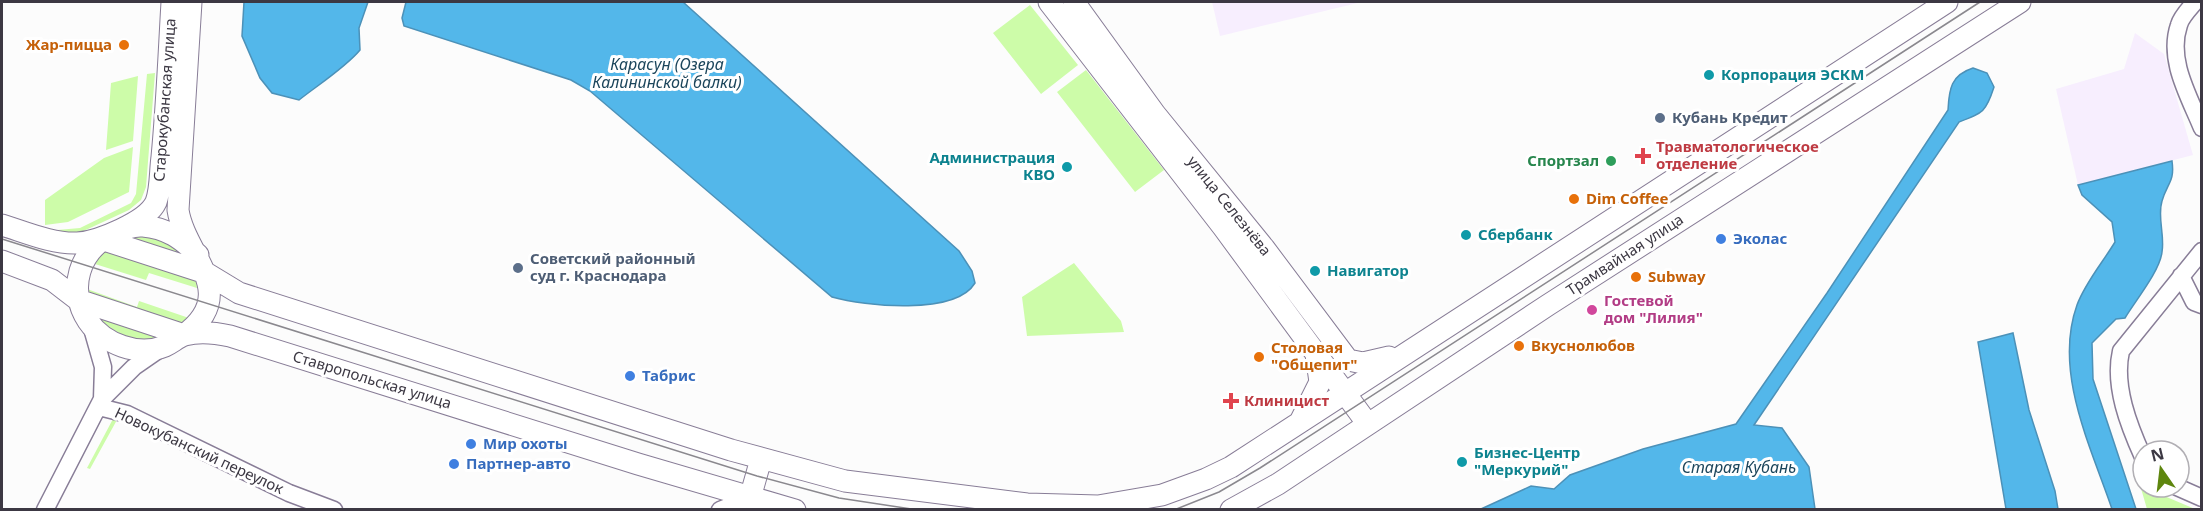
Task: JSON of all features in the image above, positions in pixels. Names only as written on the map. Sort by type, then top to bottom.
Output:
[{"type":"main road","name":"Старокубанская улица","points":[[101,239],[139,219],[156,202],[172,2]]},
{"type":"main road","name":"Старокубанская улица","points":[[191,2],[178,210],[182,227],[202,264]]},
{"type":"main road","name":"улица Селезнёва","points":[[1049,2],[1315,351],[1367,423]]},
{"type":"main road","name":"улица Селезнёва","points":[[1074,2],[1162,123],[1264,248],[1348,360],[1363,363],[1374,362],[1407,352]]},
{"type":"main road","points":[[2,225],[61,242],[101,239],[130,227],[151,227],[176,236],[202,264],[239,293],[483,373],[761,459],[845,482],[1027,504],[1098,506],[1162,495],[1231,467],[1947,2]]},
{"type":"main road","name":"Трамвайная улица","points":[[1231,510],[1278,484],[1367,423],[2020,2]]},
{"type":"main road","points":[[78,300],[81,264],[101,239]]},
{"type":"main road","points":[[2,261],[52,280],[78,300],[184,335],[201,319],[207,305],[209,291],[202,264]]},
{"type":"main road","name":"Ставропольская улица","points":[[78,300],[91,324],[110,340],[129,349],[147,350],[165,346],[184,335],[215,333],[230,336],[795,510]]},
{"type":"main road","name":"улица Селезнёва","points":[[1299,423],[1320,382],[1315,351]]},
{"type":"main road","points":[[750,498],[761,459]]},
{"type":"street","points":[[2195,2],[2179,24],[2176,47],[2180,79],[2202,128]]},
{"type":"street","points":[[2135,439],[2117,368],[2121,351],[2202,251]]},
{"type":"street","points":[[2181,276],[2194,302],[2202,305]]},
{"type":"street","points":[[91,324],[103,367],[100,403]]},
{"type":"street","points":[[45,510],[100,403],[134,367],[165,346]]},
{"type":"street","name":"Новокубанский переулок","points":[[100,403],[289,493],[334,510]]},
{"type":"street","points":[[720,510],[750,498]]},
{"type":"shaded area","points":[[1212,2],[1362,2],[1220,36]]},
{"type":"shaded area","points":[[2135,33],[2164,54],[2193,155],[2078,185],[2056,89],[2124,69]]},
{"type":"green space","points":[[1030,5],[1078,65],[1041,94],[993,33]]},
{"type":"green space","points":[[1086,70],[1164,170],[1135,192],[1057,92]]},
{"type":"green space","points":[[155,73],[146,187],[141,200],[129,210],[77,234],[46,231],[80,228],[131,203],[136,194],[147,74]]},
{"type":"green space","points":[[138,76],[133,141],[106,150],[111,83]]},
{"type":"green space","points":[[133,147],[129,192],[68,222],[45,225],[45,200],[104,158]]},
{"type":"green space","points":[[144,235],[167,241],[188,259],[124,238]]},
{"type":"green space","points":[[105,249],[196,277],[197,288],[149,273],[146,280],[95,264]]},
{"type":"green space","points":[[1074,263],[1121,321],[1124,332],[1027,336],[1022,297]]},
{"type":"green space","points":[[87,289],[137,307],[139,301],[189,318],[181,327],[89,301]]},
{"type":"green space","points":[[97,317],[172,334],[141,340],[132,338],[115,331]]},
{"type":"green space","points":[[114,417],[118,418],[90,469],[87,468]]},
{"type":"green space","points":[[2144,499],[2171,499],[2195,509],[2147,509]]},
{"type":"water","points":[[244,2],[368,2],[359,28],[360,50],[340,69],[299,100],[272,93],[260,78],[242,36]]},
{"type":"water","name":"Карасун (Озера Калининской балки)","points":[[406,2],[683,2],[959,251],[972,271],[975,283],[964,293],[949,300],[929,304],[886,305],[832,297],[590,91],[571,80],[404,26],[402,18]]},
{"type":"water","name":"Старая Кубань","points":[[1973,68],[1987,73],[1994,87],[1986,107],[1979,114],[1959,122],[1754,425],[1782,428],[1809,467],[1815,509],[1481,509],[1531,486],[1554,489],[1570,475],[1643,449],[1736,424],[1827,293],[1948,110],[1949,96],[1956,79]]},
{"type":"water","points":[[2172,161],[2171,178],[2161,207],[2163,246],[2157,268],[2125,318],[2116,319],[2092,343],[2093,379],[2136,509],[2112,509],[2085,435],[2072,383],[2069,356],[2071,330],[2077,305],[2089,281],[2115,242],[2112,222],[2082,195],[2078,185]]},
{"type":"water","points":[[2013,333],[2029,410],[2055,491],[2058,509],[2006,509],[1978,342]]},
{"type":"tram line","points":[[1174,510],[1219,492],[1260,468],[1980,2]]},
{"type":"tram line","points":[[2,239],[757,476],[839,498],[918,510]]},
{"type":"place","name":"Жар-пицца","points":[[124,45]]},
{"type":"place","name":"Корпорация ЭСКМ","points":[[1709,75]]},
{"type":"place","name":"Кубань Кредит","points":[[1660,118]]},
{"type":"place","name":"Травматологическое отделение","points":[[1643,156]]},
{"type":"place","name":"Спортзал","points":[[1611,161]]},
{"type":"place","name":"Администрация КВО","points":[[1067,167]]},
{"type":"place","name":"Dim Coffee","points":[[1574,199]]},
{"type":"place","name":"Сбербанк","points":[[1466,235]]},
{"type":"place","name":"Эколас","points":[[1721,239]]},
{"type":"place","name":"Советский районный суд г. Краснодара","points":[[518,268]]},
{"type":"place","name":"Навигатор","points":[[1315,271]]},
{"type":"place","name":"Subway","points":[[1636,277]]},
{"type":"place","name":"Гостевой дом \"Лилия\"","points":[[1592,310]]},
{"type":"place","name":"Вкуснолюбов","points":[[1519,346]]},
{"type":"place","name":"Столовая \"Общепит\"","points":[[1259,357]]},
{"type":"place","name":"Табрис","points":[[630,376]]},
{"type":"place","name":"Клиницист","points":[[1231,401]]},
{"type":"place","name":"Мир охоты","points":[[471,444]]},
{"type":"place","name":"Бизнес-Центр \"Меркурий\"","points":[[1462,462]]},
{"type":"place","name":"Партнер-авто","points":[[454,464]]}]
